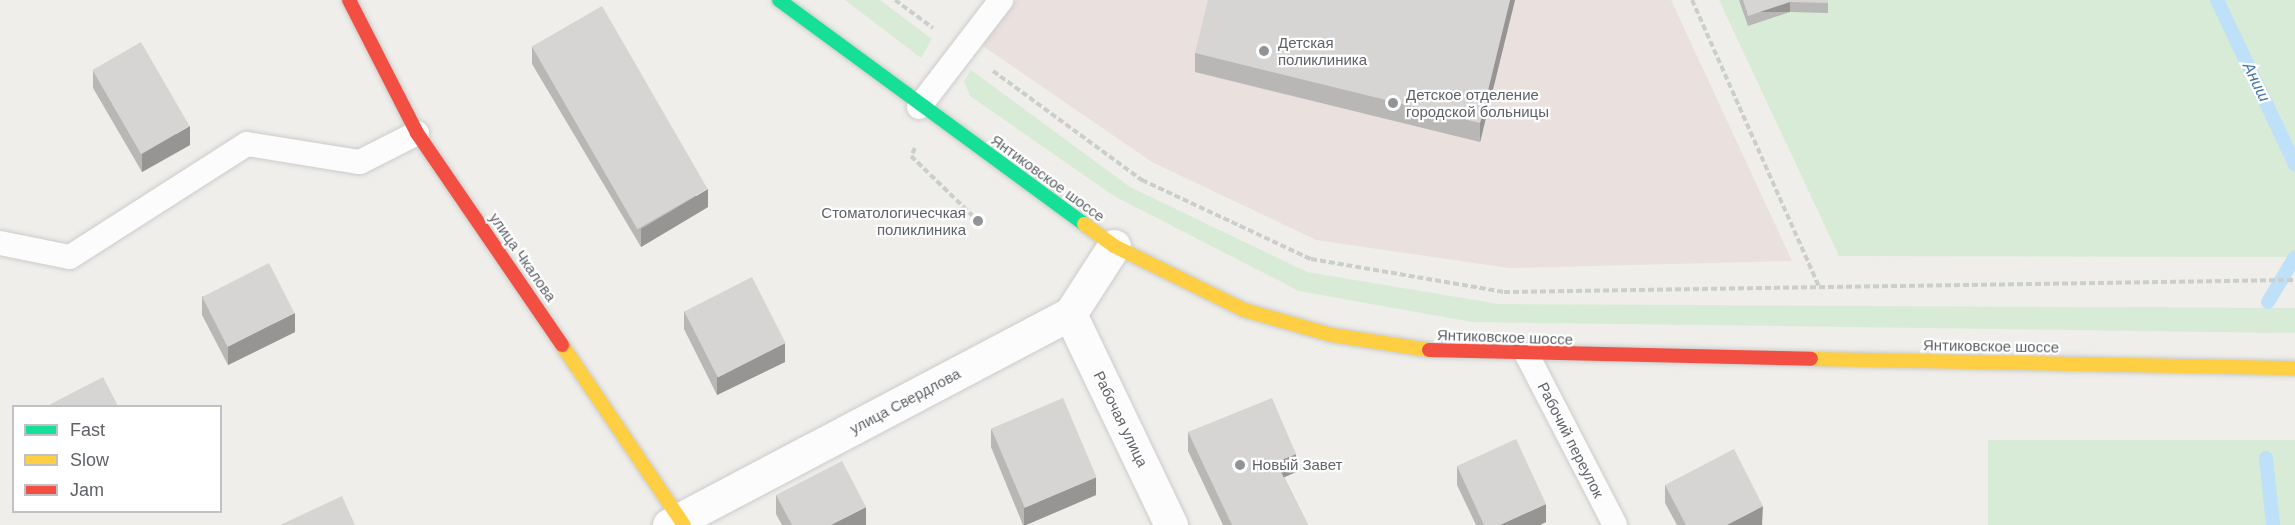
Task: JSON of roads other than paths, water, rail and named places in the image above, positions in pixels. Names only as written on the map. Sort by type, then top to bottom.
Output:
[{"type":"main road","name":"улица Чкалова","points":[[349,0],[417,133],[679,523]]},
{"type":"main road","name":"Янтиковское шоссе","points":[[779,0],[919,107],[1113,246],[1244,310],[1332,335],[1445,353],[2295,368]]},
{"type":"street","name":"улица Свердлова","points":[[679,523],[1070,314],[1113,246]]},
{"type":"street","name":"Рабочая улица","points":[[1070,314],[1171,525]]},
{"type":"lane","points":[[919,107],[961,49],[1001,0]]},
{"type":"lane","points":[[0,243],[70,257],[247,144],[360,162],[417,133]]},
{"type":"lane","name":"Рабочий переулок","points":[[1527,355],[1615,525]]},
{"type":"waterway","name":"Аниш","points":[[2217,0],[2295,164]]},
{"type":"waterway","name":"Аниш","points":[[2268,302],[2295,257]]},
{"type":"waterway","name":"Аниш","points":[[2266,458],[2273,525]]},
{"type":"place","name":"Детская поликлиника","points":[[1264,51]]},
{"type":"place","name":"Детское отделение городской больницы","points":[[1393,103]]},
{"type":"place","name":"Стоматологичесчкая поликлиника","points":[[978,221]]},
{"type":"place","name":"Новый Завет","points":[[1240,465]]}]
